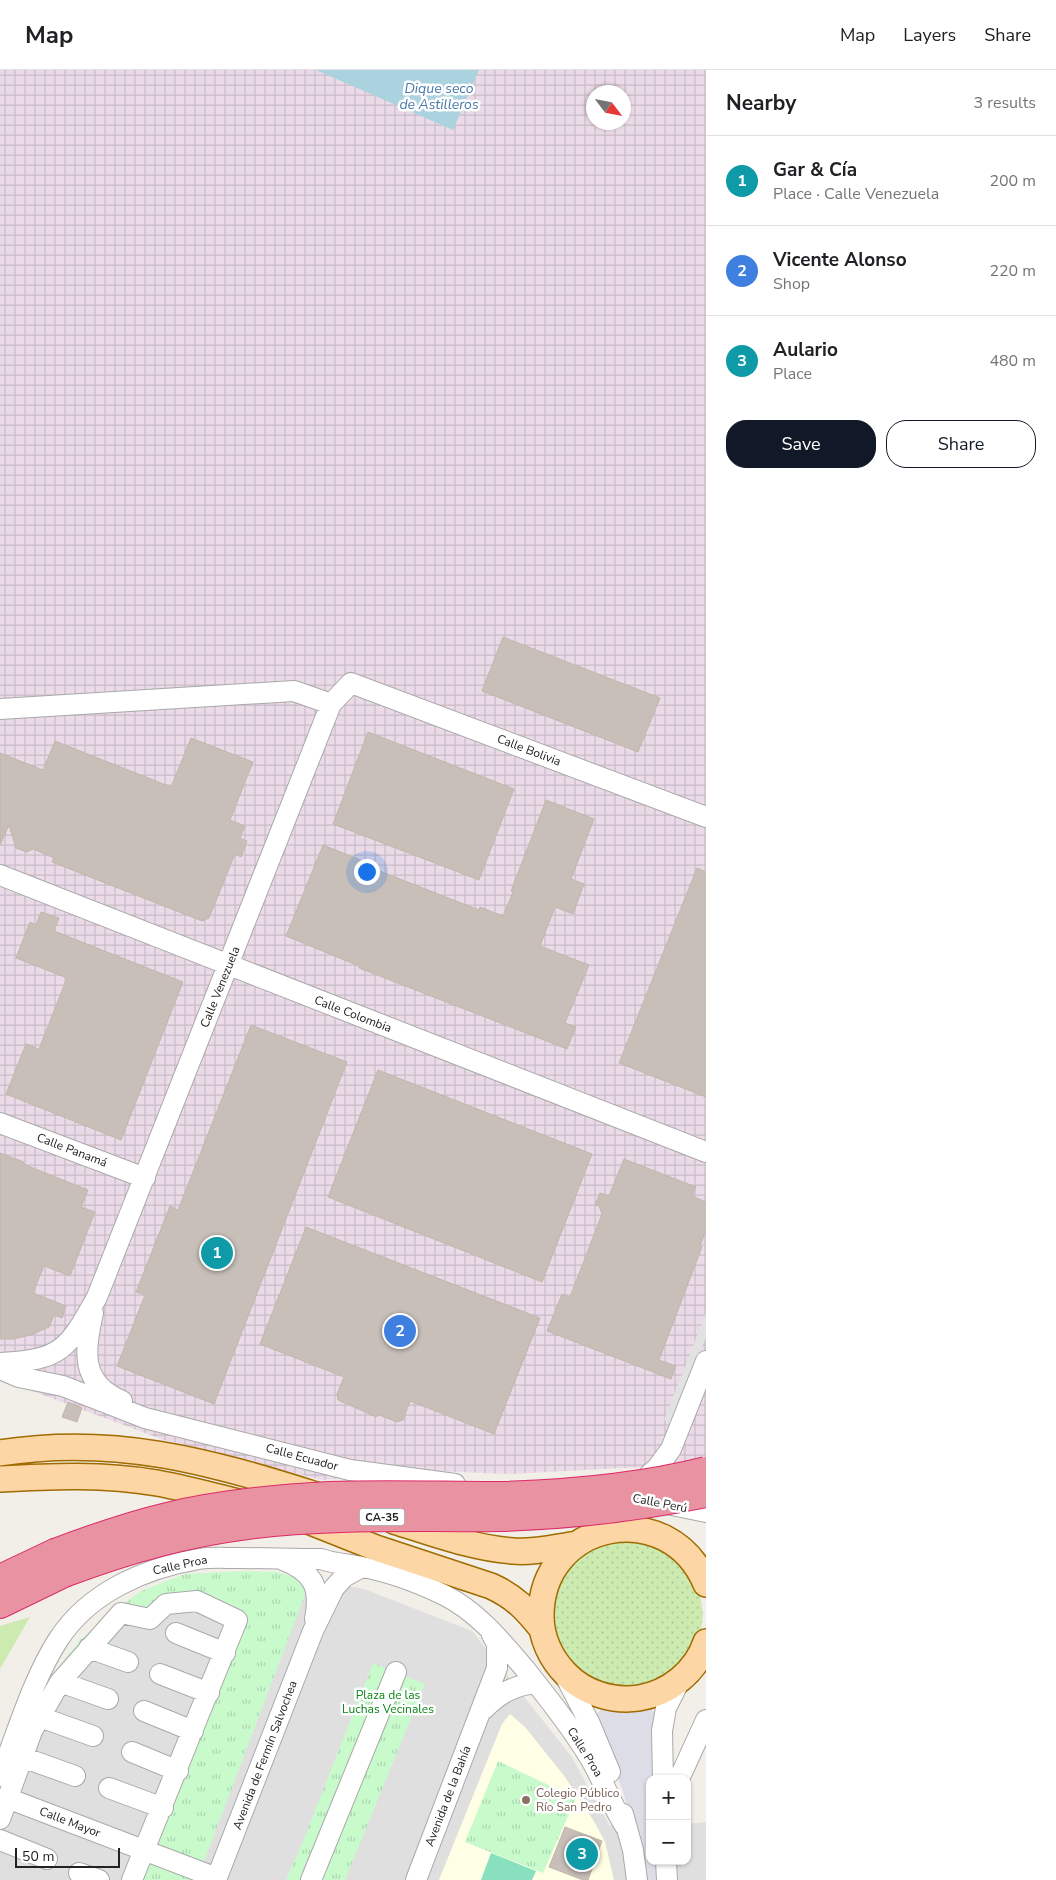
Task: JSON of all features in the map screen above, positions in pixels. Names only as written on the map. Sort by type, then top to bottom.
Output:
[{"type":"highway","name":"CA-35","points":[[0,1604],[60,1563],[132,1526],[233,1504],[331,1496],[500,1496],[552,1494],[622,1487],[706,1471]]},
{"type":"highway","name":"CA-35","points":[[0,1579],[60,1563],[106,1557],[176,1537],[248,1524],[355,1517],[500,1517],[573,1513],[645,1504],[702,1505]]},
{"type":"main road","points":[[0,1453],[69,1446],[119,1448],[177,1456],[255,1476],[475,1545],[514,1551],[577,1544]]},
{"type":"main road","points":[[0,1479],[74,1476],[131,1480],[200,1492],[301,1518],[376,1548],[491,1586],[507,1594],[520,1604],[542,1629]]},
{"type":"main road","points":[[706,1584],[699,1569],[697,1554],[654,1533],[622,1528],[591,1536],[577,1544],[563,1557],[547,1582],[541,1610],[542,1629],[551,1655],[562,1670],[576,1683],[592,1692],[619,1699],[647,1696],[664,1690],[680,1680],[695,1664],[706,1642]]},
{"type":"street","name":"Calle Venezuela","points":[[97,1297],[332,704],[351,684]]},
{"type":"street","name":"Calle Bolivia","points":[[351,684],[706,817]]},
{"type":"street","points":[[0,709],[294,691],[332,704]]},
{"type":"street","name":"Calle Colombia","points":[[0,875],[706,1152]]},
{"type":"street","name":"Calle Panamá","points":[[0,1122],[145,1178]]},
{"type":"street","points":[[0,1363],[43,1359],[55,1353],[68,1343],[97,1297]]},
{"type":"street","points":[[97,1297],[86,1346],[87,1364],[96,1382],[112,1397],[202,1432]]},
{"type":"street","points":[[614,1494],[637,1486],[657,1468],[672,1449],[706,1361]]},
{"type":"street","name":"Calle Ecuador","points":[[0,1370],[19,1377],[62,1386],[145,1418],[350,1470],[426,1481],[614,1494]]},
{"type":"street","points":[[672,1449],[670,1479],[674,1491],[702,1505]]},
{"type":"street","name":"Calle Perú","points":[[614,1494],[702,1505]]},
{"type":"street","name":"Calle Proa","points":[[0,1776],[38,1679],[59,1640],[75,1619],[97,1600],[125,1581],[156,1569],[201,1558],[278,1558],[328,1562],[389,1573],[446,1596],[464,1608],[488,1627],[536,1683],[566,1722],[605,1784],[617,1813],[625,1826]]},
{"type":"street","points":[[278,1558],[294,1564],[305,1572],[316,1586],[319,1601],[313,1631]]},
{"type":"street","points":[[328,1562],[332,1569],[334,1588]]},
{"type":"street","points":[[313,1631],[334,1588],[344,1577],[362,1567]]},
{"type":"street","points":[[0,1819],[32,1731],[60,1682],[88,1648],[121,1613],[150,1619],[166,1604],[196,1602],[237,1620],[178,1771],[132,1880]]},
{"type":"street","name":"Calle Proa","points":[[480,1713],[498,1663],[498,1644],[488,1627]]},
{"type":"street","name":"Avenida de Fermín Salvochea","points":[[217,1879],[313,1631]]},
{"type":"street","points":[[176,1633],[225,1653]]},
{"type":"street","points":[[88,1648],[128,1662]]},
{"type":"street","points":[[562,1670],[590,1724],[621,1804],[625,1826],[633,1850],[637,1880]]},
{"type":"street","points":[[311,1880],[396,1672]]},
{"type":"street","points":[[160,1674],[209,1693]]},
{"type":"street","points":[[663,1775],[662,1731],[666,1708],[680,1680]]},
{"type":"street","points":[[60,1682],[108,1699]]},
{"type":"street","points":[[480,1713],[502,1693],[524,1684],[536,1683]]},
{"type":"street","points":[[144,1711],[194,1731]]},
{"type":"street","name":"Avenida de la Bahía","points":[[416,1880],[480,1713]]},
{"type":"street","points":[[40,1717],[93,1736]]},
{"type":"street","points":[[681,1775],[706,1720]]},
{"type":"street","points":[[132,1752],[178,1771]]},
{"type":"street","points":[[22,1756],[75,1776]]},
{"type":"street","points":[[109,1788],[163,1808]]},
{"type":"street","name":"Calle Mayor","points":[[7,1798],[217,1879]]},
{"type":"street","points":[[0,1840],[47,1860]]},
{"type":"street","points":[[666,1865],[667,1880]]},
{"type":"street","points":[[79,1873],[99,1880]]},
{"type":"shaded area","points":[[0,70],[706,70],[706,1458],[681,1465],[510,1474],[430,1471],[322,1480],[164,1440],[0,1379]]},
{"type":"shaded area","points":[[706,1313],[706,1337],[672,1423],[664,1420]]},
{"type":"shaded area","points":[[295,1576],[364,1589],[472,1631],[571,1756],[610,1826],[646,1825],[646,1865],[691,1865],[691,1824],[706,1822],[706,1880],[0,1880],[0,1837],[30,1745],[59,1671],[168,1588]]},
{"type":"shaded area","points":[[649,1706],[657,1716],[657,1775],[646,1775],[646,1865],[660,1865],[660,1880],[642,1880],[641,1861],[623,1791],[594,1716],[605,1707]]},
{"type":"shaded area","name":"Colegio Público Río San Pedro","points":[[510,1714],[525,1727],[565,1777],[595,1823],[605,1842],[614,1880],[439,1880],[502,1724]]},
{"type":"green space","points":[[637,1536],[663,1545],[699,1587],[703,1615],[701,1633],[683,1666],[636,1691],[587,1681],[554,1643],[551,1593],[579,1551]]},
{"type":"green space","points":[[242,1571],[277,1572],[296,1578],[306,1592],[197,1880],[138,1880],[244,1618],[212,1605],[120,1616],[108,1651],[62,1678],[52,1675],[80,1640],[141,1591],[185,1574]]},
{"type":"green space","points":[[30,1617],[0,1669],[0,1626]]},
{"type":"green space","name":"Plaza de las Luchas Vecinales","points":[[373,1663],[425,1684],[345,1880],[286,1880],[301,1846]]},
{"type":"green space","points":[[498,1761],[576,1798],[543,1873],[465,1842]]},
{"type":"green space","points":[[491,1853],[536,1871],[532,1880],[481,1880]]},
{"type":"water","name":"Dique seco de Astilleros","points":[[316,70],[479,70],[453,130]]},
{"type":"building","points":[[503,637],[660,698],[638,752],[482,691]]},
{"type":"building","points":[[368,732],[514,789],[479,880],[333,824]]},
{"type":"building","points":[[191,738],[253,762],[230,820],[245,826],[240,838],[247,841],[241,857],[235,854],[209,918],[202,921],[52,862],[54,858],[33,849],[27,852],[16,848],[9,825],[0,845],[0,753],[43,770],[55,741],[171,787]]},
{"type":"building","points":[[546,800],[594,819],[571,879],[584,884],[573,914],[555,907],[540,946],[589,965],[565,1023],[576,1027],[567,1049],[359,968],[359,966],[286,936],[323,845],[378,867],[377,870],[479,910],[480,907],[503,916]]},
{"type":"building","points":[[697,868],[706,872],[706,1097],[619,1063]]},
{"type":"building","points":[[41,912],[59,918],[54,931],[183,982],[121,1140],[6,1094],[26,1044],[39,1049],[67,978],[16,958],[30,922],[36,925]]},
{"type":"building","points":[[251,1025],[347,1062],[214,1404],[117,1366],[145,1295],[136,1292],[170,1206],[178,1210]]},
{"type":"building","points":[[378,1070],[592,1154],[542,1282],[328,1197]]},
{"type":"building","points":[[0,1153],[88,1190],[81,1207],[95,1212],[70,1276],[44,1266],[33,1293],[66,1306],[62,1318],[54,1315],[49,1327],[31,1335],[13,1339],[0,1339]]},
{"type":"building","points":[[624,1159],[696,1187],[692,1196],[706,1202],[706,1231],[700,1246],[702,1247],[659,1360],[676,1366],[671,1379],[547,1331],[562,1294],[570,1297],[602,1214],[599,1206],[595,1205],[600,1193],[609,1196]]},
{"type":"building","points":[[306,1227],[540,1318],[494,1434],[410,1401],[403,1420],[397,1422],[379,1415],[376,1417],[338,1400],[337,1394],[344,1377],[260,1344]]},
{"type":"building","points":[[68,1402],[82,1408],[77,1422],[62,1417]]},
{"type":"building","points":[[565,1827],[602,1841],[588,1880],[583,1880],[549,1867]]},
{"type":"place","name":"Gar & Cía","points":[[217,1253]]},
{"type":"place","name":"Vicente Alonso","points":[[400,1331]]},
{"type":"place","name":"Colegio Público Río San Pedro","points":[[526,1800]]},
{"type":"place","name":"Aulario","points":[[582,1854]]}]
